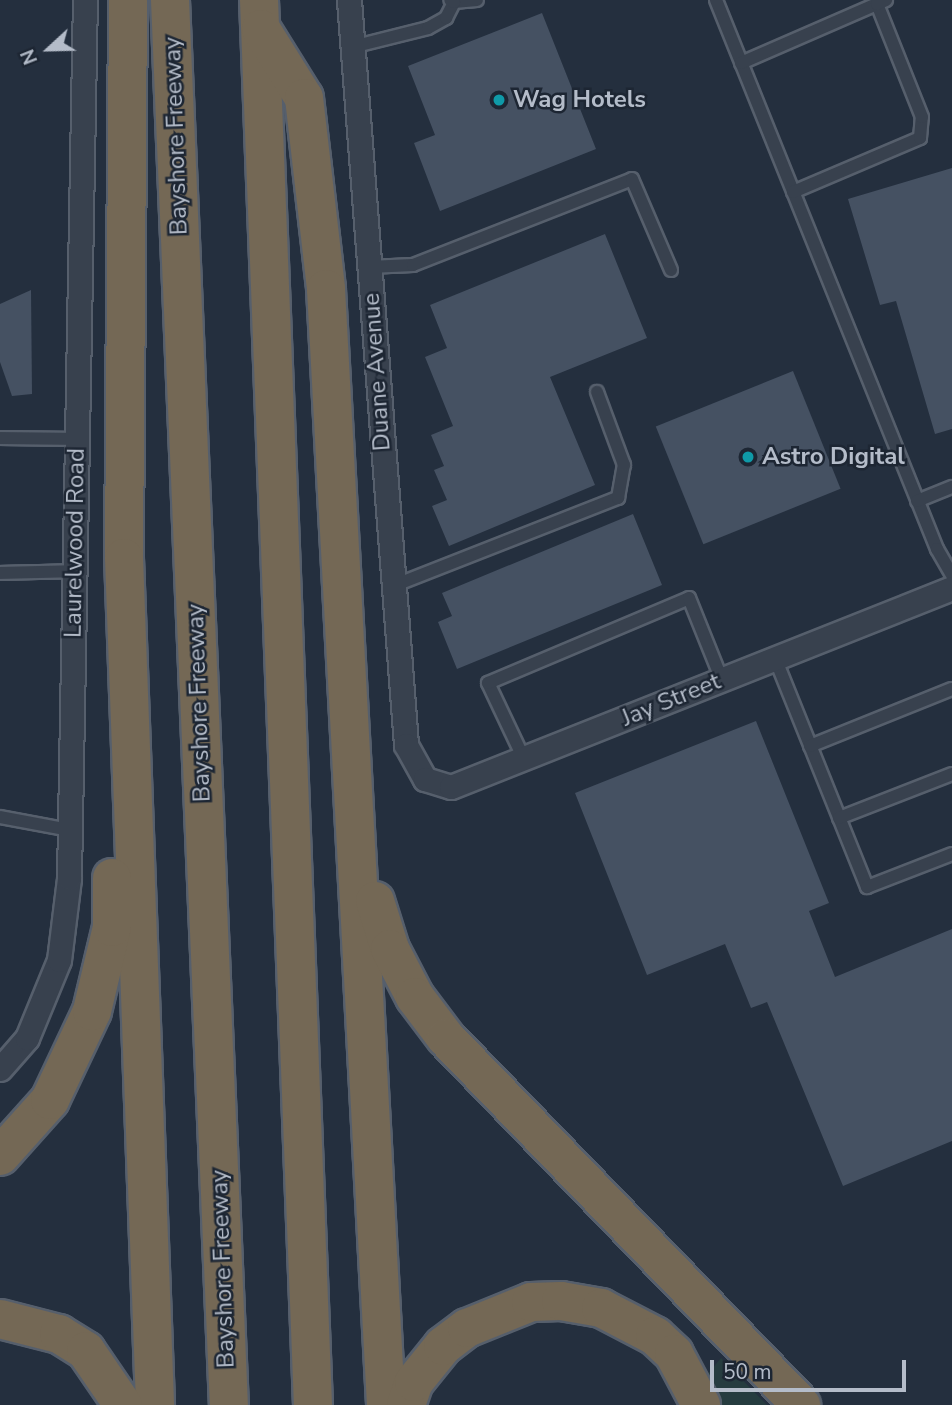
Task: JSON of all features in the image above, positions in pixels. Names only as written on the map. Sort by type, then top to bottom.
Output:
[{"type":"highway","points":[[128,0],[124,558],[155,1405]]},
{"type":"highway","name":"Bayshore Freeway","points":[[170,0],[229,1405]]},
{"type":"highway","points":[[259,13],[304,98],[326,289],[356,789],[386,1405]]},
{"type":"highway","points":[[259,13],[313,1405]]},
{"type":"highway","points":[[0,1156],[55,1088],[92,1011],[112,927],[113,617],[124,558]]},
{"type":"highway","points":[[356,789],[371,887],[390,949],[415,997],[446,1038],[801,1405]]},
{"type":"highway","points":[[406,1405],[414,1382],[443,1346],[467,1328],[531,1302],[561,1301],[601,1308],[655,1336],[674,1354],[701,1405]]},
{"type":"highway","points":[[0,1319],[59,1334],[86,1351],[123,1405]]},
{"type":"street","name":"Laurelwood Road","points":[[0,1069],[27,1038],[59,960],[70,830],[85,0]]},
{"type":"street","name":"Duane Avenue","points":[[349,0],[406,745]]},
{"type":"street","name":"Jay Street","points":[[406,745],[425,779],[451,787],[952,587]]},
{"type":"lane","points":[[352,47],[429,28],[446,18],[452,1],[477,0]]},
{"type":"lane","points":[[716,0],[917,501],[952,575]]},
{"type":"lane","points":[[741,63],[881,2],[922,117],[920,138],[793,192]]},
{"type":"lane","points":[[369,267],[412,265],[632,179],[671,270]]},
{"type":"lane","points":[[393,586],[618,498],[624,465],[597,392]]},
{"type":"lane","points":[[0,438],[77,439]]},
{"type":"lane","points":[[917,501],[952,488]]},
{"type":"lane","points":[[0,573],[74,571]]},
{"type":"lane","points":[[524,759],[488,683],[689,598],[722,680]]},
{"type":"lane","points":[[775,658],[867,887],[952,854]]},
{"type":"lane","points":[[810,746],[952,689]]},
{"type":"lane","points":[[839,818],[952,774]]},
{"type":"lane","points":[[0,817],[70,830]]},
{"type":"green space","points":[[721,1358],[767,1405],[720,1405],[707,1375]]},
{"type":"building","name":"Wag Hotels","points":[[542,13],[596,149],[440,211],[414,143],[435,135],[408,66]]},
{"type":"building","points":[[952,168],[952,429],[935,434],[896,301],[880,305],[848,199]]},
{"type":"building","points":[[605,234],[647,338],[550,377],[595,485],[449,546],[432,506],[447,500],[434,470],[444,466],[431,435],[453,426],[425,357],[447,348],[430,305]]},
{"type":"building","points":[[31,290],[32,394],[12,396],[0,362],[0,304]]},
{"type":"building","name":"Astro Digital","points":[[793,371],[841,489],[703,544],[656,426]]},
{"type":"building","points":[[633,514],[662,585],[457,669],[438,622],[452,616],[442,593]]},
{"type":"building","points":[[756,721],[829,903],[809,911],[835,977],[952,929],[952,1141],[843,1186],[767,1002],[751,1008],[725,944],[647,975],[575,793]]},
{"type":"place","name":"Wag Hotels","points":[[499,100]]},
{"type":"place","name":"Astro Digital","points":[[748,457]]}]
